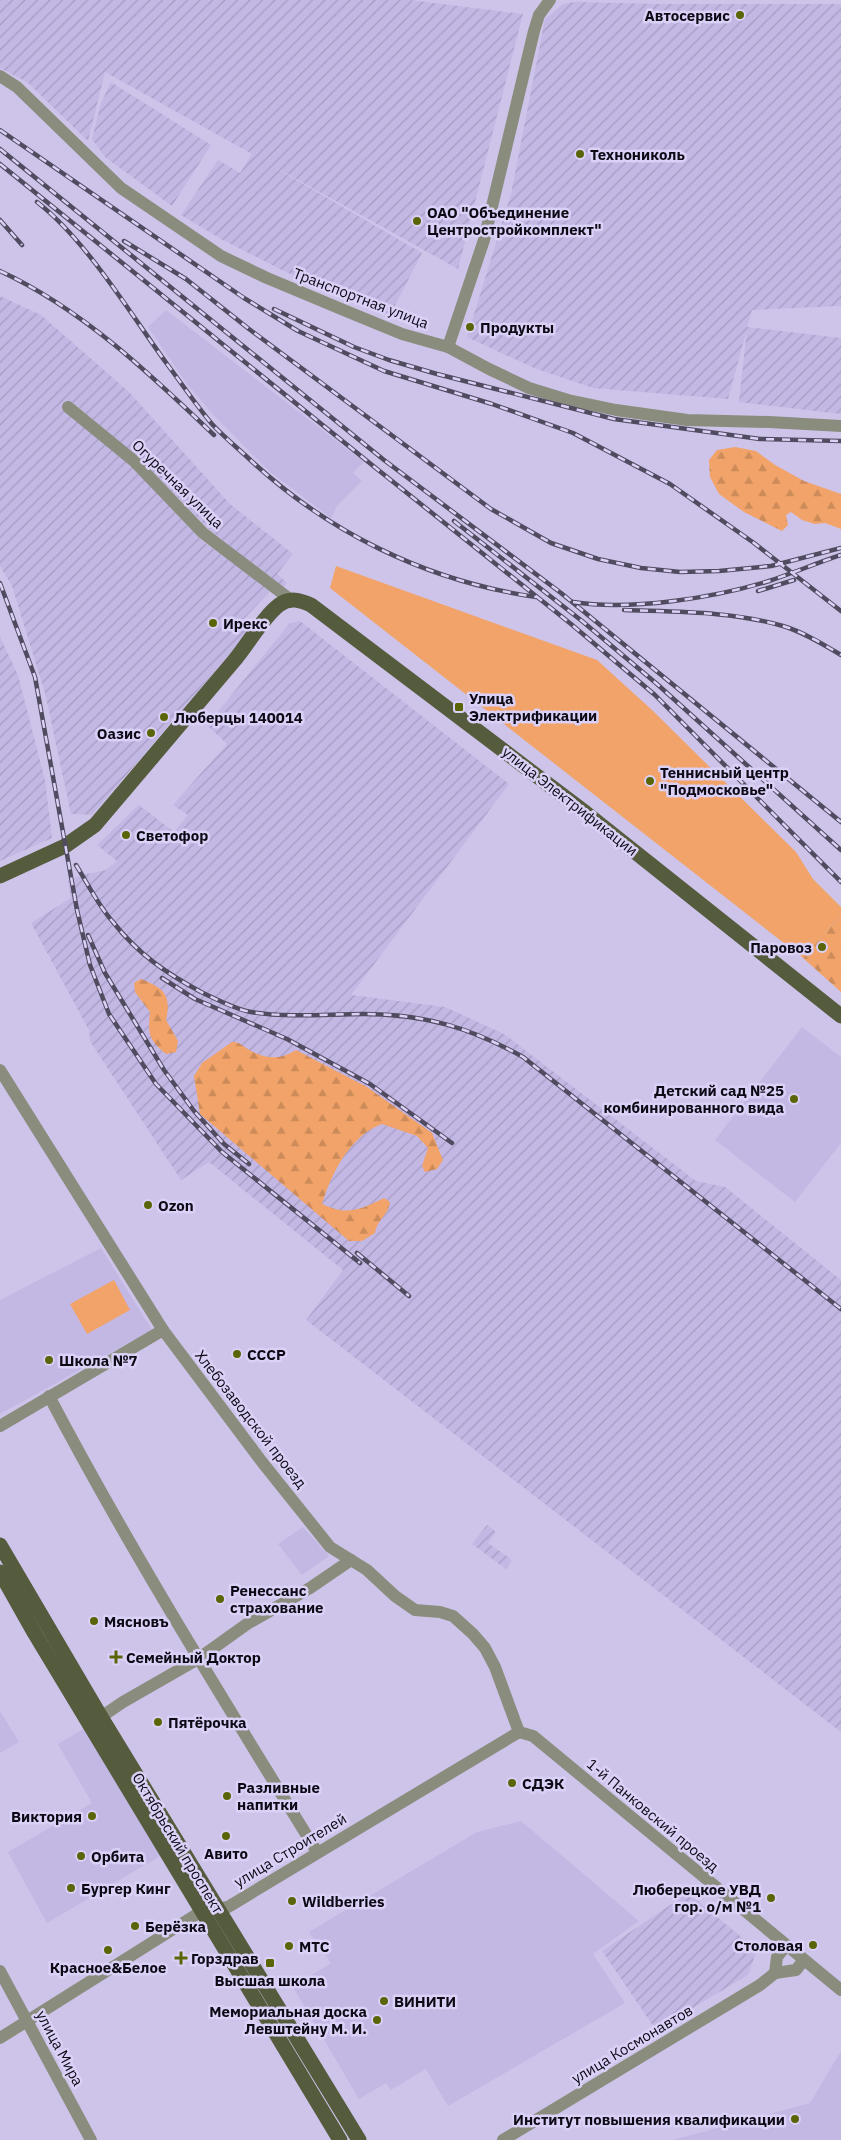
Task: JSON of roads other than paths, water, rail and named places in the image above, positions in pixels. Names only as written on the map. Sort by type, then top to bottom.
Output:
[{"type":"main road","points":[[0,876],[65,846],[95,825],[241,653],[272,611],[291,600]]},
{"type":"main road","name":"улица Электрификации","points":[[291,600],[300,600],[318,610],[586,813],[841,1016]]},
{"type":"main road","name":"Октябрьский проспект","points":[[0,1545],[101,1717],[359,2140]]},
{"type":"main road","name":"Октябрьский проспект","points":[[0,1572],[340,2140]]},
{"type":"street","points":[[448,347],[484,240],[534,31],[539,15],[550,0]]},
{"type":"street","name":"Транспортная улица","points":[[0,76],[17,87],[121,188],[221,256],[362,318],[402,334],[448,347],[488,369],[529,388],[568,400],[616,410],[687,420],[841,426]]},
{"type":"street","name":"Огуречная улица","points":[[68,407],[134,461],[203,534],[291,600]]},
{"type":"street","name":"Хлебозаводской проезд","points":[[0,1070],[162,1330],[330,1547],[367,1570],[395,1596],[415,1610],[440,1612],[453,1616],[473,1634],[485,1648],[495,1667],[519,1732]]},
{"type":"street","points":[[0,1426],[162,1330]]},
{"type":"street","points":[[49,1396],[102,1494],[198,1659],[317,1852]]},
{"type":"street","points":[[101,1717],[123,1702],[198,1659],[247,1624],[312,1586],[351,1560]]},
{"type":"street","name":"улица Строителей","points":[[0,2038],[202,1911],[228,1906],[519,1732]]},
{"type":"street","name":"1-й Панковский проезд","points":[[519,1732],[533,1736],[841,1990]]},
{"type":"street","points":[[786,1946],[777,1957],[775,1973],[796,1970],[803,1960]]},
{"type":"street","name":"улица Мира","points":[[0,1971],[91,2140]]},
{"type":"street","name":"улица Космонавтов","points":[[503,2140],[760,1985],[775,1973]]},
{"type":"railway","points":[[0,130],[244,298],[298,331],[384,371],[492,404],[573,433],[670,484],[754,543],[841,611]]},
{"type":"railway","points":[[0,149],[384,460],[561,593],[841,822]]},
{"type":"railway","points":[[0,164],[571,624],[655,695],[841,882]]},
{"type":"railway","points":[[37,202],[73,236],[90,257],[212,424],[276,483],[344,530],[380,549],[456,579],[536,597]]},
{"type":"railway","points":[[0,220],[22,245]]},
{"type":"railway","points":[[124,241],[186,279],[249,329],[491,509],[551,543],[598,559],[641,568],[680,572],[719,571],[771,566],[841,548]]},
{"type":"railway","points":[[0,271],[30,286],[87,323],[139,366],[214,435]]},
{"type":"railway","points":[[274,309],[354,347],[389,360],[614,419],[760,439],[841,441]]},
{"type":"railway","points":[[454,521],[582,621],[657,684],[841,850]]},
{"type":"railway","points":[[573,602],[620,605],[646,604],[723,593],[769,581],[841,555]]},
{"type":"railway","points":[[758,591],[794,580]]},
{"type":"railway","points":[[0,583],[35,677],[77,910],[90,965],[109,1014],[156,1084],[222,1152],[360,1263]]},
{"type":"railway","points":[[624,610],[704,613],[744,617],[783,626],[841,655]]},
{"type":"railway","points":[[76,865],[103,909],[132,944],[176,978],[225,1004],[245,1011],[265,1014],[364,1014],[427,1020],[485,1038],[523,1057],[841,1309]]},
{"type":"railway","points":[[88,935],[105,973],[164,1070],[194,1111],[224,1144],[249,1164]]},
{"type":"railway","points":[[162,978],[195,999],[287,1039],[370,1084],[452,1143]]},
{"type":"railway","points":[[357,1253],[409,1296]]},
{"type":"place","name":"Автосервис","points":[[740,15]]},
{"type":"place","name":"Технониколь","points":[[580,154]]},
{"type":"place","name":"ОАО \"Объединение Центростройкомплект\"","points":[[417,221]]},
{"type":"place","name":"Продукты","points":[[470,327]]},
{"type":"place","name":"Ирекс","points":[[213,623]]},
{"type":"place","name":"Улица Электрификации","points":[[459,707]]},
{"type":"place","name":"Люберцы 140014","points":[[164,717]]},
{"type":"place","name":"Оазис","points":[[151,733]]},
{"type":"place","name":"Теннисный центр \"Подмосковье\"","points":[[650,781]]},
{"type":"place","name":"Светофор","points":[[126,835]]},
{"type":"place","name":"Паровоз","points":[[822,947]]},
{"type":"place","name":"Детский сад №25 комбинированного вида","points":[[794,1099]]},
{"type":"place","name":"Ozon","points":[[148,1205]]},
{"type":"place","name":"СССР","points":[[237,1354]]},
{"type":"place","name":"Школа №7","points":[[49,1360]]},
{"type":"place","name":"Ренессанс страхование","points":[[220,1599]]},
{"type":"place","name":"Мясновъ","points":[[94,1621]]},
{"type":"place","name":"Семейный Доктор","points":[[116,1657]]},
{"type":"place","name":"Пятёрочка","points":[[158,1722]]},
{"type":"place","name":"СДЭК","points":[[512,1783]]},
{"type":"place","name":"Разливные напитки","points":[[227,1796]]},
{"type":"place","name":"Виктория","points":[[92,1816]]},
{"type":"place","name":"Авито","points":[[226,1836]]},
{"type":"place","name":"Орбита","points":[[81,1856]]},
{"type":"place","name":"Бургер Кинг","points":[[71,1888]]},
{"type":"place","name":"Люберецкое УВД гор. о/м №1","points":[[771,1898]]},
{"type":"place","name":"Wildberries","points":[[292,1901]]},
{"type":"place","name":"Берёзка","points":[[135,1926]]},
{"type":"place","name":"Столовая","points":[[813,1945]]},
{"type":"place","name":"МТС","points":[[289,1946]]},
{"type":"place","name":"Красное&Белое","points":[[108,1950]]},
{"type":"place","name":"Горздрав","points":[[181,1958]]},
{"type":"place","name":"Высшая школа","points":[[270,1963]]},
{"type":"place","name":"ВИНИТИ","points":[[384,2001]]},
{"type":"place","name":"Мемориальная доска Левштейну М. И.","points":[[377,2020]]},
{"type":"place","name":"Институт повышения квалификации","points":[[795,2119]]}]
